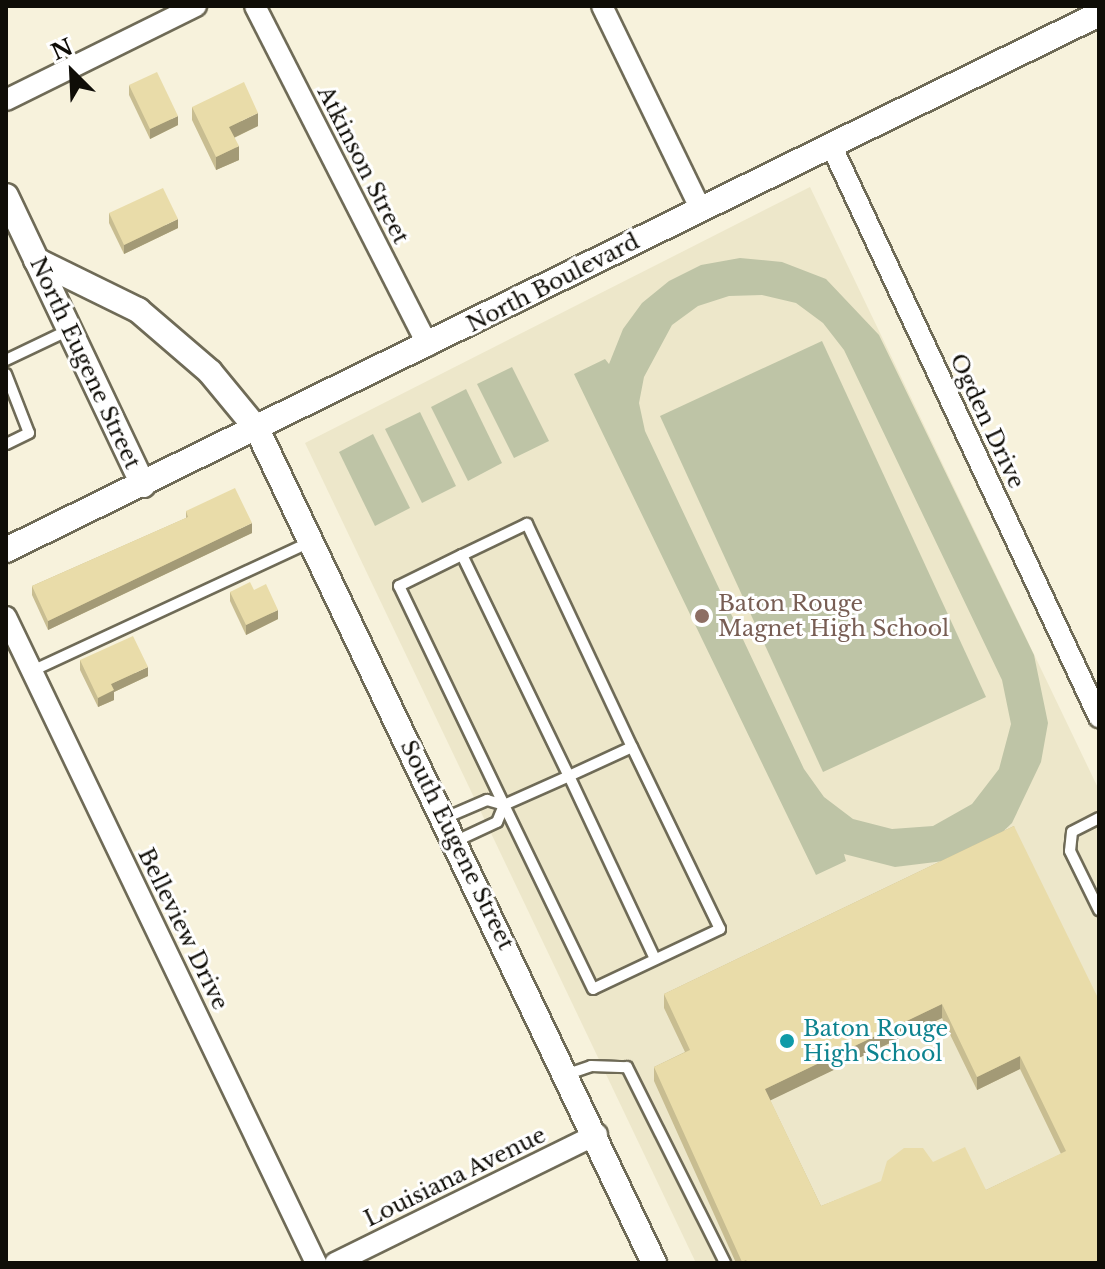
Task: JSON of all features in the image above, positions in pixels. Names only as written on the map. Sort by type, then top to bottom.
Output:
[{"type":"street","points":[[6,100],[196,6]]},
{"type":"street","name":"Atkinson Street","points":[[255,6],[428,346]]},
{"type":"street","points":[[602,6],[700,208]]},
{"type":"street","name":"North Boulevard","points":[[6,550],[428,346],[700,208],[1099,14]]},
{"type":"street","name":"Ogden Drive","points":[[831,145],[1099,717]]},
{"type":"street","name":"North Eugene Street","points":[[6,196],[143,485]]},
{"type":"street","name":"South Eugene Street","points":[[36,260],[138,310],[210,372],[257,429],[597,1134],[654,1263]]},
{"type":"street","name":"Belleview Drive","points":[[6,617],[316,1263]]},
{"type":"street","name":"Louisiana Avenue","points":[[335,1263],[597,1134]]},
{"type":"lane","points":[[6,360],[70,330]]},
{"type":"lane","points":[[6,374],[29,433],[6,444]]},
{"type":"lane","points":[[527,524],[632,747],[720,929],[593,989],[399,586],[527,524]]},
{"type":"lane","points":[[32,671],[311,541]]},
{"type":"lane","points":[[462,555],[655,959]]},
{"type":"lane","points":[[445,818],[487,800],[504,805],[632,747]]},
{"type":"lane","points":[[456,841],[497,822],[504,805]]},
{"type":"lane","points":[[1099,818],[1072,832],[1070,851],[1099,910]]},
{"type":"lane","points":[[568,1074],[591,1066],[627,1067],[725,1263]]},
{"type":"shaded area","name":"Baton Rouge Magnet High School","points":[[810,187],[1099,790],[1099,1263],[696,1263],[305,443]]},
{"type":"green space","points":[[740,258],[782,262],[826,279],[879,335],[1034,655],[1048,723],[1041,762],[1012,823],[990,844],[960,859],[895,867],[844,854],[846,861],[816,875],[574,374],[605,359],[609,364],[623,329],[642,303],[669,281],[701,265]],"holes":[[[762,295],[796,303],[823,323],[844,350],[1002,680],[1011,724],[999,769],[972,804],[933,826],[892,829],[853,819],[824,797],[804,769],[645,431],[639,403],[644,377],[672,325],[698,306],[729,296]]]},
{"type":"green space","points":[[822,341],[986,697],[823,772],[660,416]]},
{"type":"green space","points":[[512,367],[549,441],[514,458],[477,384]]},
{"type":"green space","points":[[466,389],[502,463],[468,481],[431,407]]},
{"type":"green space","points":[[420,412],[456,486],[422,503],[385,429]]},
{"type":"green space","points":[[373,434],[410,508],[375,526],[339,452]]},
{"type":"building","points":[[157,72],[178,116],[150,129],[129,85]]},
{"type":"building","points":[[244,82],[258,113],[229,127],[239,146],[216,157],[192,107]]},
{"type":"building","points":[[163,188],[178,219],[124,245],[109,213]]},
{"type":"building","points":[[235,488],[252,523],[48,621],[32,586],[188,517],[186,511]]},
{"type":"building","points":[[250,582],[254,590],[266,584],[278,610],[246,625],[230,592]]},
{"type":"building","points":[[133,636],[148,667],[111,684],[114,690],[98,698],[80,660]]},
{"type":"building","name":"Baton Rouge High School","points":[[1014,826],[1099,1000],[1099,1263],[742,1262],[654,1067],[690,1050],[664,994]],"holes":[[[942,1004],[977,1077],[1020,1056],[1066,1151],[986,1190],[965,1147],[933,1162],[923,1148],[904,1148],[887,1161],[881,1181],[821,1206],[765,1089]]]},
{"type":"place","name":"Baton Rouge Magnet High School","points":[[702,616]]},
{"type":"place","name":"Baton Rouge High School","points":[[787,1041]]}]
